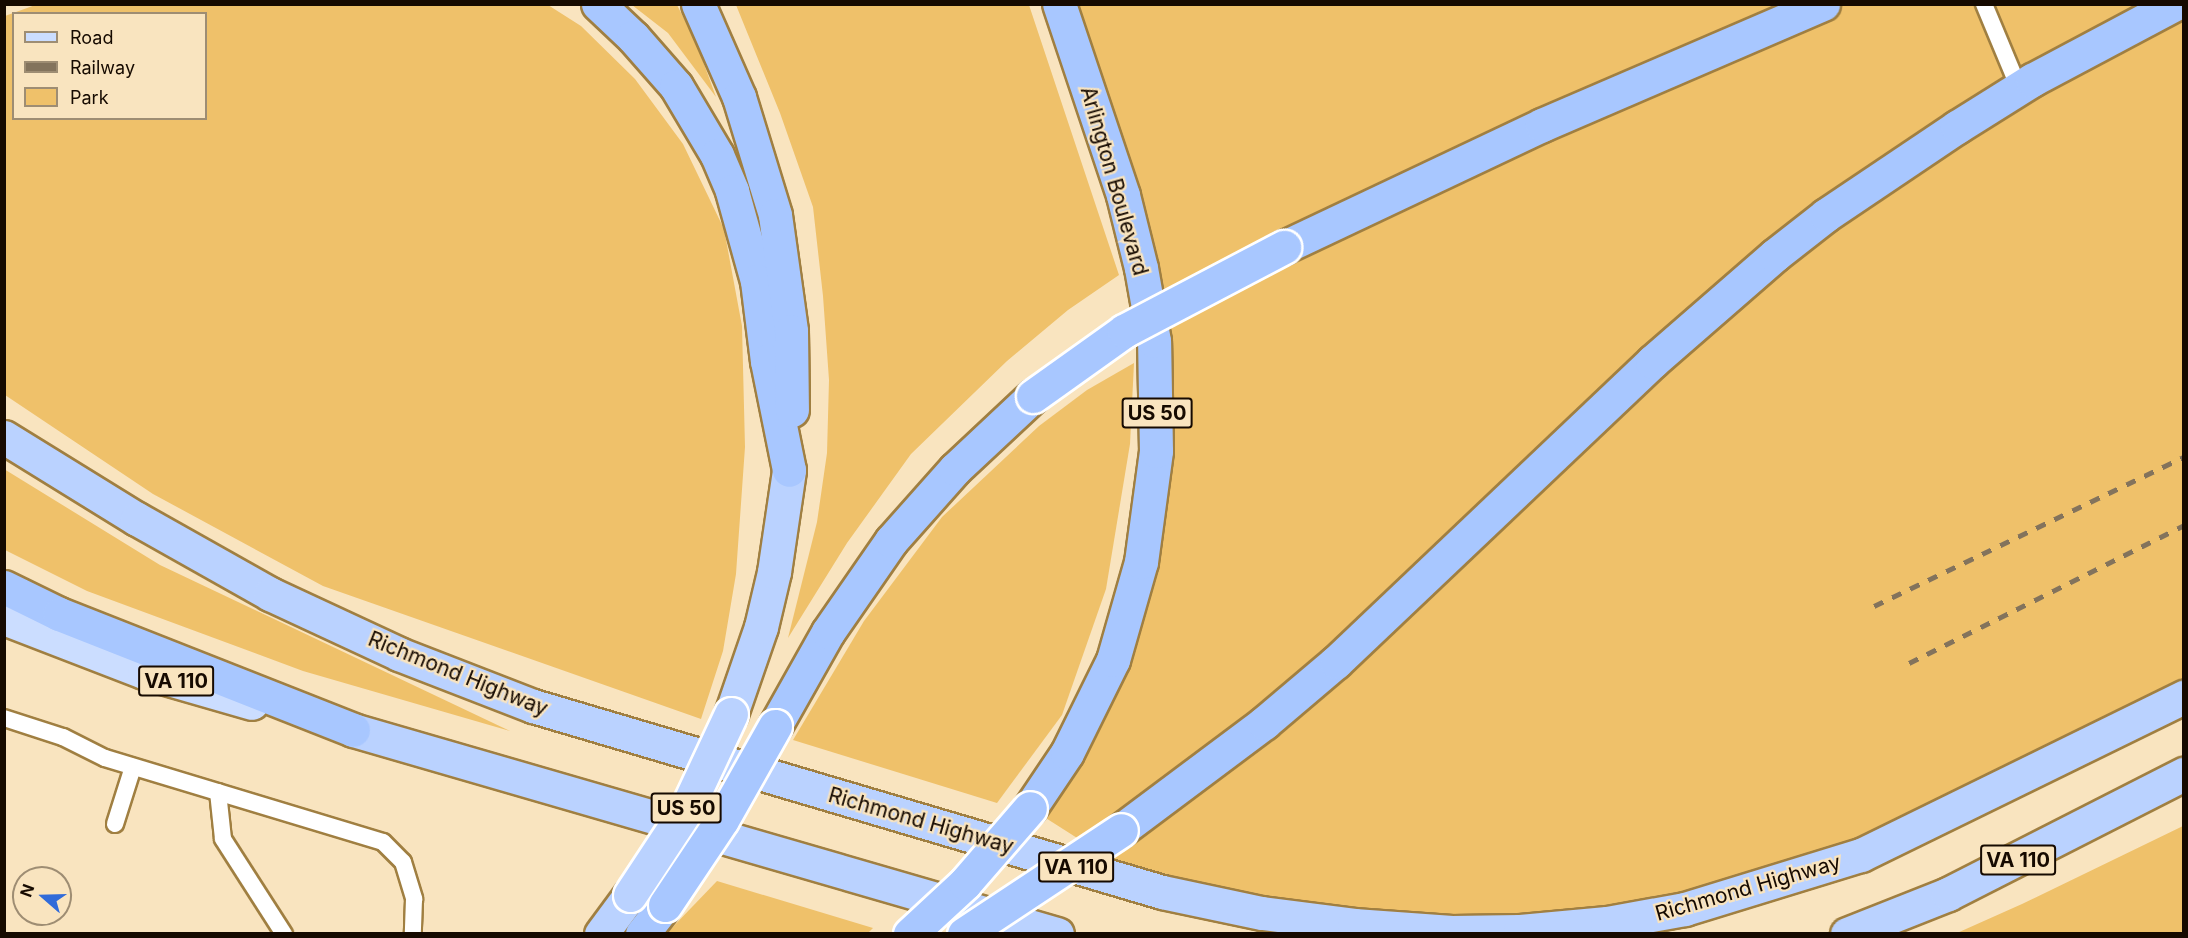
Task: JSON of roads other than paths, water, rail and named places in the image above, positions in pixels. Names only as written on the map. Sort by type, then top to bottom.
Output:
[{"type":"highway","points":[[598,4],[633,37],[676,86],[717,155],[732,191],[757,281],[767,361],[789,470]]},
{"type":"highway","name":"US 50","points":[[601,933],[630,895],[686,810],[731,714],[761,627],[774,572],[789,470],[791,331],[775,215],[739,97],[698,4]]},
{"type":"highway","name":"Arlington Boulevard","points":[[910,933],[965,883],[1030,808],[1066,753],[1113,660],[1141,562],[1156,451],[1154,341],[1141,268],[1123,195],[1059,4]]},
{"type":"highway","points":[[642,933],[665,905],[722,820],[828,632],[891,541],[955,469],[1033,396],[1124,331],[1284,247],[1542,125],[1823,4]]},
{"type":"highway","points":[[964,933],[1121,830],[1264,723],[1336,662],[1652,362],[1748,277],[1868,185],[2019,88],[2175,4]]},
{"type":"highway","name":"Richmond Highway","points":[[4,437],[136,519],[270,594],[399,654],[533,706],[1162,892],[1349,929],[1520,931],[1607,923],[1708,903],[1861,855],[2184,696]]},
{"type":"highway","points":[[4,587],[59,614],[353,730]]},
{"type":"highway","name":"VA 110","points":[[353,730],[1057,933]]},
{"type":"highway","name":"VA 110","points":[[1847,933],[1948,894],[2184,774]]},
{"type":"main road","name":"VA 110","points":[[4,618],[144,672],[353,730]]},
{"type":"lane","points":[[1984,4],[2019,88]]},
{"type":"lane","points":[[4,718],[63,737],[105,758],[383,842],[404,862],[414,898],[413,933]]},
{"type":"lane","points":[[115,824],[133,766]]},
{"type":"lane","points":[[218,792],[223,838],[284,933]]},
{"type":"railway","points":[[1874,606],[2184,457]]},
{"type":"railway","points":[[1909,663],[2184,525]]}]
